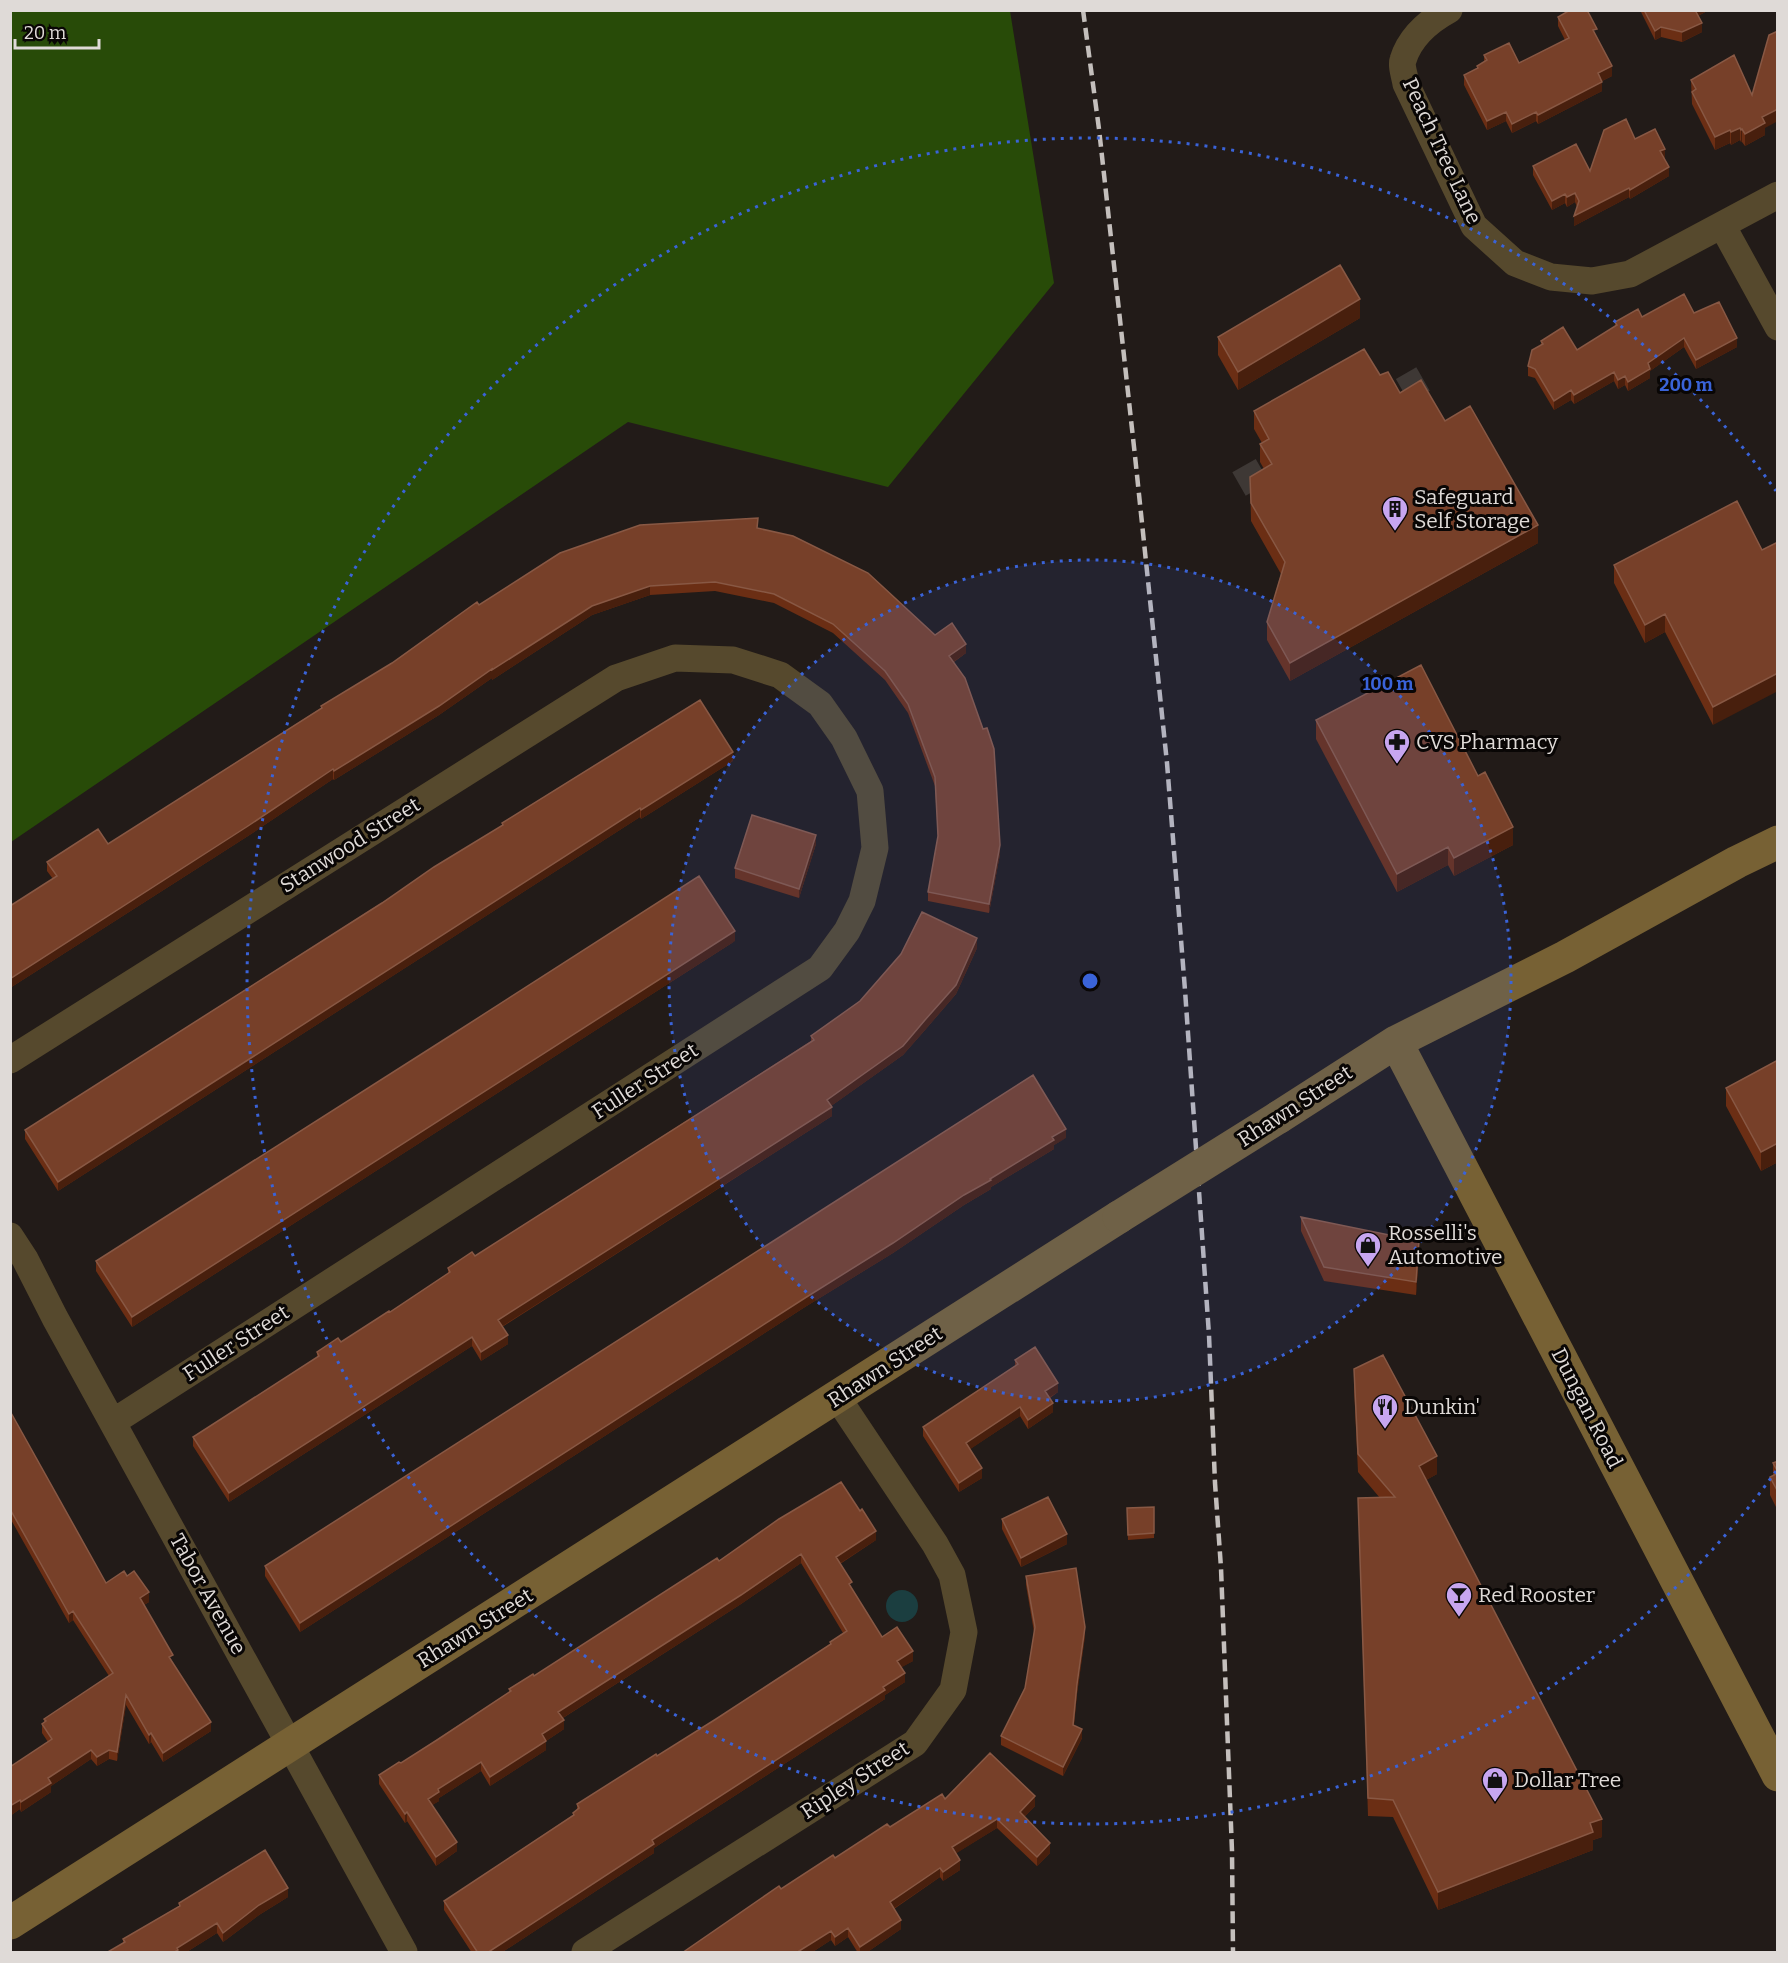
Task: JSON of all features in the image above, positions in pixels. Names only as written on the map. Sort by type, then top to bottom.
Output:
[{"type":"main road","name":"Rhawn Street","points":[[10,1923],[1395,1042],[1565,957],[1737,862],[1778,842]]},
{"type":"main road","name":"Dungan Road","points":[[1395,1042],[1778,1775]]},
{"type":"street","name":"Peach Tree Lane","points":[[1449,10],[1438,16],[1414,37],[1402,62],[1406,84],[1473,226],[1515,262],[1551,277],[1592,281],[1630,274],[1778,195]]},
{"type":"street","points":[[1722,225],[1778,327]]},
{"type":"street","name":"Stanwood Street","points":[[10,1060],[616,678],[675,658],[700,659]]},
{"type":"street","name":"Fuller Street","points":[[113,1422],[820,968],[847,931],[862,901],[875,848],[870,790],[844,738],[820,704],[780,675],[733,660],[700,659]]},
{"type":"street","name":"Tabor Avenue","points":[[10,1236],[404,1953]]},
{"type":"street","name":"Ripley Street","points":[[585,1953],[915,1743],[953,1690],[964,1632],[952,1575],[936,1544],[837,1397]]},
{"type":"green space","points":[[11,10],[1010,11],[1054,283],[888,487],[628,422],[11,842]]},
{"type":"water","points":[[902,1590],[913,1595],[918,1606],[913,1617],[902,1622],[891,1617],[886,1606],[891,1595]]},
{"type":"building","points":[[1570,10],[1587,10],[1597,29],[1593,30],[1612,66],[1598,73],[1602,82],[1538,115],[1536,112],[1512,124],[1506,112],[1487,121],[1464,75],[1487,60],[1484,55],[1509,43],[1519,63],[1569,38],[1558,17]]},
{"type":"building","points":[[1644,10],[1695,10],[1702,23],[1682,32],[1661,27],[1655,31]]},
{"type":"building","points":[[1778,31],[1778,109],[1762,117],[1765,123],[1745,134],[1740,128],[1715,137],[1692,92],[1696,89],[1691,80],[1734,55],[1752,95],[1769,35]]},
{"type":"building","points":[[1626,119],[1635,139],[1655,129],[1665,149],[1660,151],[1669,167],[1630,190],[1629,188],[1574,216],[1579,201],[1575,193],[1567,197],[1565,194],[1552,201],[1533,166],[1576,144],[1590,171],[1604,130]]},
{"type":"building","points":[[1340,265],[1360,299],[1238,372],[1218,337]]},
{"type":"building","points":[[1684,294],[1694,313],[1719,302],[1737,338],[1696,360],[1684,338],[1648,363],[1650,369],[1628,382],[1625,376],[1618,380],[1614,372],[1574,395],[1571,390],[1554,401],[1535,369],[1528,366],[1532,350],[1543,344],[1541,341],[1563,327],[1577,350],[1617,325],[1615,322],[1638,309],[1642,317]]},
{"type":"building","name":"Safeguard Self Storage","points":[[1364,349],[1380,375],[1388,372],[1400,393],[1421,380],[1445,421],[1470,406],[1538,525],[1290,663],[1267,622],[1285,562],[1251,503],[1250,477],[1272,464],[1260,444],[1269,439],[1254,411]]},
{"type":"building","points":[[1737,501],[1762,550],[1778,542],[1778,673],[1713,707],[1665,614],[1645,625],[1614,565]]},
{"type":"building","points":[[758,518],[757,528],[793,536],[868,573],[935,635],[952,623],[966,644],[949,656],[965,678],[983,729],[987,728],[994,749],[1000,845],[989,904],[928,892],[938,836],[935,777],[908,704],[885,671],[833,624],[774,594],[715,582],[650,586],[592,606],[492,669],[439,706],[334,771],[333,769],[10,979],[10,906],[57,876],[47,862],[98,829],[108,844],[322,708],[321,706],[392,663],[477,602],[479,605],[560,553],[640,525]]},
{"type":"building","name":"CVS Pharmacy","points":[[1421,665],[1478,776],[1485,772],[1513,827],[1454,858],[1448,847],[1397,874],[1316,720]]},
{"type":"building","points":[[700,700],[733,752],[641,810],[640,808],[58,1182],[25,1130],[382,903],[434,867],[503,825],[502,823]]},
{"type":"building","points":[[752,815],[816,835],[799,889],[735,868]]},
{"type":"building","points":[[699,876],[735,931],[132,1317],[96,1261]]},
{"type":"building","points":[[922,912],[977,938],[956,985],[903,1046],[827,1100],[832,1107],[498,1320],[508,1335],[481,1352],[472,1337],[229,1493],[193,1437],[319,1356],[317,1352],[338,1338],[341,1342],[390,1312],[450,1272],[448,1268],[472,1252],[475,1256],[814,1040],[811,1036],[860,1001],[901,954]]},
{"type":"building","points":[[1778,1060],[1778,1143],[1761,1152],[1726,1088]]},
{"type":"building","points":[[1033,1075],[1066,1129],[1052,1137],[1054,1140],[964,1195],[893,1243],[300,1623],[265,1566]]},
{"type":"building","name":"Rosselli's Automotive","points":[[1301,1217],[1419,1241],[1416,1282],[1324,1267]]},
{"type":"building","points":[[1035,1347],[1058,1383],[1045,1391],[1053,1403],[1028,1420],[1020,1407],[966,1443],[982,1468],[959,1483],[923,1427],[1018,1364],[1015,1360]]},
{"type":"building","points":[[1383,1355],[1437,1456],[1419,1466],[1602,1819],[1590,1823],[1593,1832],[1438,1892],[1393,1800],[1368,1798],[1358,1498],[1395,1497],[1358,1454],[1354,1369]]},
{"type":"building","points":[[10,1411],[106,1583],[124,1571],[127,1576],[134,1571],[149,1592],[140,1598],[173,1655],[169,1657],[211,1722],[163,1753],[151,1733],[149,1735],[126,1695],[117,1752],[109,1750],[97,1757],[91,1750],[48,1778],[51,1783],[21,1802],[20,1800],[10,1806],[10,1767],[52,1739],[42,1724],[46,1721],[44,1719],[113,1673],[73,1611],[69,1614],[10,1509]]},
{"type":"building","points":[[1778,1461],[1778,1472],[1773,1463]]},
{"type":"building","points":[[1778,1473],[1778,1492],[1770,1477]]},
{"type":"building","points":[[841,1482],[876,1531],[836,1557],[852,1582],[849,1584],[882,1637],[897,1627],[913,1651],[897,1661],[905,1673],[883,1687],[885,1690],[652,1840],[654,1844],[487,1953],[478,1953],[444,1901],[574,1815],[573,1813],[579,1808],[577,1804],[716,1719],[831,1644],[830,1642],[847,1631],[801,1554],[558,1712],[564,1720],[542,1734],[546,1741],[490,1777],[481,1762],[438,1789],[439,1792],[428,1799],[457,1842],[436,1857],[407,1812],[405,1814],[379,1775],[511,1691],[509,1689],[533,1674],[534,1676],[717,1558],[719,1561],[779,1519]]},
{"type":"building","points":[[1048,1497],[1067,1534],[1021,1558],[1002,1519]]},
{"type":"building","points":[[1154,1507],[1154,1533],[1128,1535],[1127,1508]]},
{"type":"building","points":[[1076,1568],[1085,1627],[1073,1725],[1082,1729],[1063,1767],[1001,1736],[1025,1688],[1035,1627],[1026,1576]]},
{"type":"building","points":[[990,1753],[1035,1796],[1020,1812],[1050,1843],[1037,1857],[997,1819],[952,1847],[960,1860],[943,1872],[940,1868],[890,1902],[901,1920],[860,1947],[848,1928],[835,1937],[831,1931],[796,1953],[682,1953],[779,1886],[781,1889],[833,1855],[835,1858],[887,1824],[890,1827],[942,1794],[945,1799]]},
{"type":"building","points":[[265,1850],[288,1888],[259,1905],[223,1933],[217,1923],[177,1948],[178,1950],[173,1953],[106,1953],[125,1942],[123,1939],[180,1906],[179,1903]]},
{"type":"tunnel","points":[[1367,411],[1423,379]]},
{"type":"tunnel","points":[[1239,484],[1281,460]]},
{"type":"railway","points":[[1083,10],[1099,129],[1167,763],[1185,990],[1209,1335],[1221,1568],[1232,1851],[1233,1952]]},
{"type":"place","name":"Safeguard Self Storage","points":[[1395,532]]},
{"type":"place","name":"CVS Pharmacy","points":[[1397,765]]},
{"type":"place","name":"Rosselli's Automotive","points":[[1368,1268]]},
{"type":"place","name":"Dunkin'","points":[[1385,1430]]},
{"type":"place","name":"Red Rooster","points":[[1459,1618]]},
{"type":"place","name":"Dollar Tree","points":[[1495,1803]]}]
